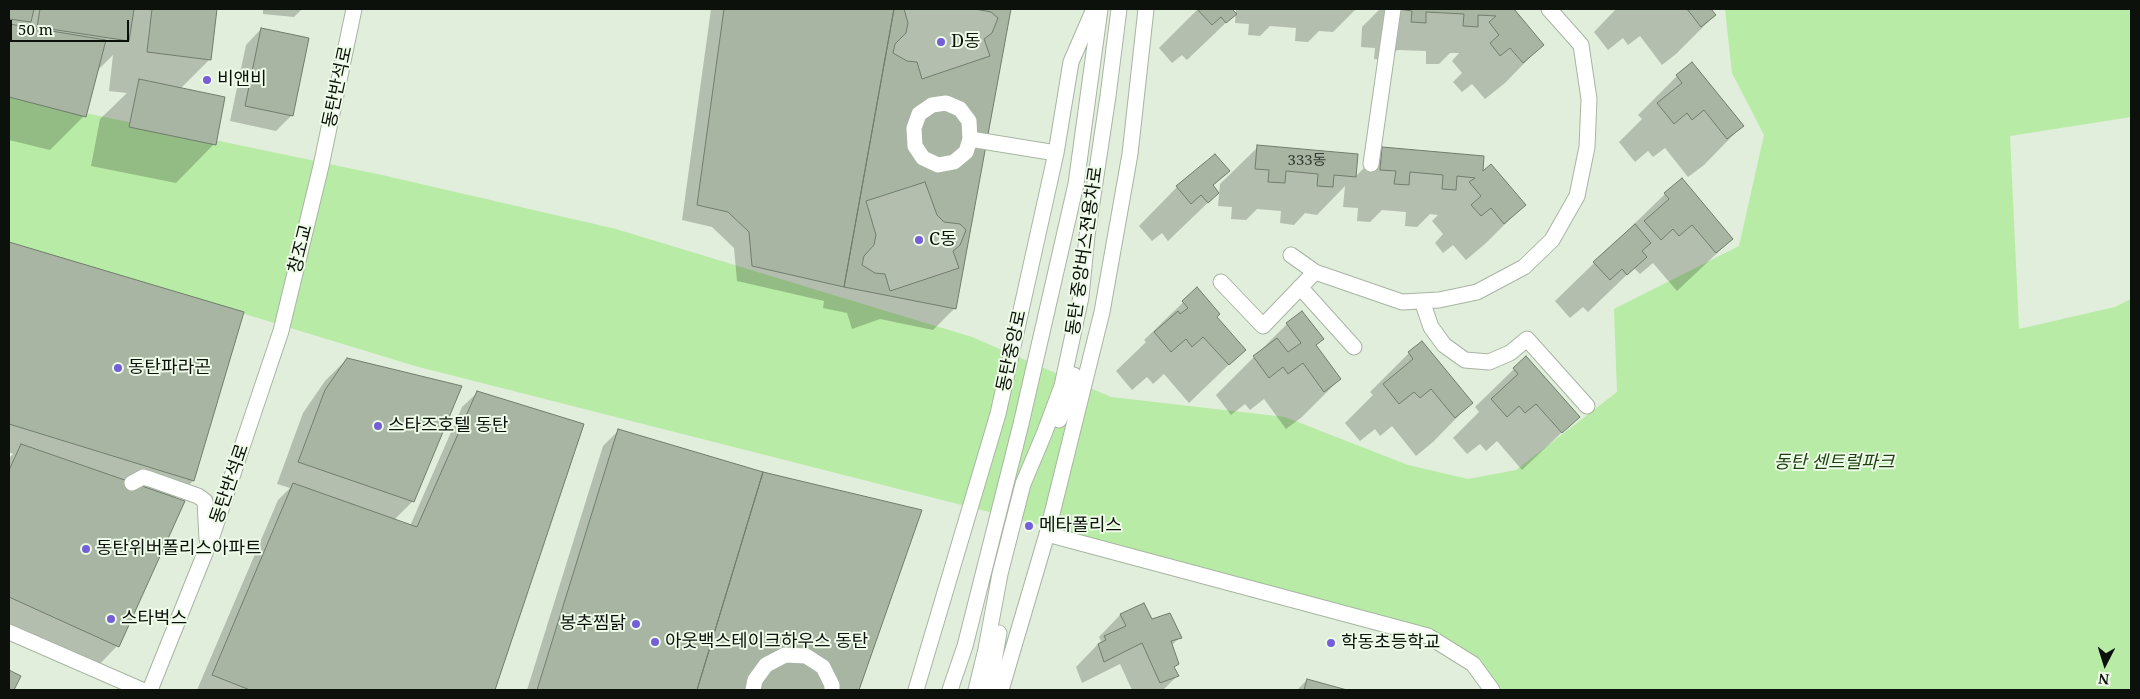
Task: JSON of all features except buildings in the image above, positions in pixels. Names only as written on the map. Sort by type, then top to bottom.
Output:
[{"type":"street","name":"동탄반석로","points":[[321,166],[354,9]]},
{"type":"street","name":"동탄중앙로","points":[[916,690],[998,414],[1056,153],[1070,62],[1094,9]]},
{"type":"street","name":"동탄중앙로","points":[[950,690],[965,646],[1021,424],[1076,184],[1100,9]]},
{"type":"street","name":"동탄 중앙버스전용차로","points":[[976,690],[1000,574],[1023,484],[1062,386],[1081,297],[1088,228],[1119,9]]},
{"type":"street","name":"동탄 중앙버스전용차로","points":[[986,690],[993,666],[1010,574],[1036,470],[1069,398],[1088,311],[1127,9]]},
{"type":"street","points":[[1001,690],[1047,534],[1102,312],[1130,154],[1146,9]]},
{"type":"street","points":[[1371,164],[1393,9]]},
{"type":"street","points":[[1290,255],[1314,272],[1402,302],[1440,300],[1477,292],[1524,267],[1552,240],[1577,196],[1587,148],[1589,99],[1581,45],[1550,9]]},
{"type":"street","points":[[946,103],[960,109],[969,121],[970,139],[966,152],[954,162],[938,164],[924,158],[915,146],[910,128],[919,114],[932,106],[946,103]]},
{"type":"street","points":[[970,139],[1056,153]]},
{"type":"street","name":"창조교","points":[[281,331],[321,166]]},
{"type":"street","points":[[1221,282],[1263,326],[1314,272]]},
{"type":"street","points":[[1300,288],[1354,347]]},
{"type":"street","points":[[1422,301],[1431,327],[1444,345],[1465,360],[1489,362],[1510,353],[1527,339],[1588,406]]},
{"type":"street","name":"동탄반석로","points":[[150,690],[207,548],[281,331]]},
{"type":"street","points":[[132,483],[143,477],[198,496],[205,501],[207,548]]},
{"type":"street","points":[[1047,534],[1428,636],[1473,664],[1492,690]]},
{"type":"street","points":[[9,632],[142,690]]},
{"type":"street","points":[[751,682],[766,664],[785,655],[806,656],[823,667],[832,685],[832,690]]},
{"type":"green space","name":"동탄 센트럴파크","points":[[1725,9],[2131,9],[2131,117],[2010,136],[2019,329],[2115,307],[2131,299],[2131,690],[1492,690],[1473,664],[1428,636],[1072,533],[415,366],[9,242],[9,97],[382,175],[616,229],[972,337],[1111,397],[1285,417],[1408,465],[1468,479],[1516,470],[1617,392],[1614,309],[1739,246],[1764,135],[1732,73]]},
{"type":"place","name":"D동","points":[[941,42]]},
{"type":"place","name":"비앤비","points":[[207,80]]},
{"type":"place","name":"C동","points":[[919,240]]},
{"type":"place","name":"동탄파라곤","points":[[118,368]]},
{"type":"place","name":"스타즈호텔 동탄","points":[[378,426]]},
{"type":"place","name":"메타폴리스","points":[[1029,526]]},
{"type":"place","name":"동탄위버폴리스아파트","points":[[86,549]]},
{"type":"place","name":"스타벅스","points":[[111,619]]},
{"type":"place","name":"봉추찜닭","points":[[636,624]]},
{"type":"place","name":"아웃백스테이크하우스 동탄","points":[[655,642]]},
{"type":"place","name":"학동초등학교","points":[[1331,643]]}]
